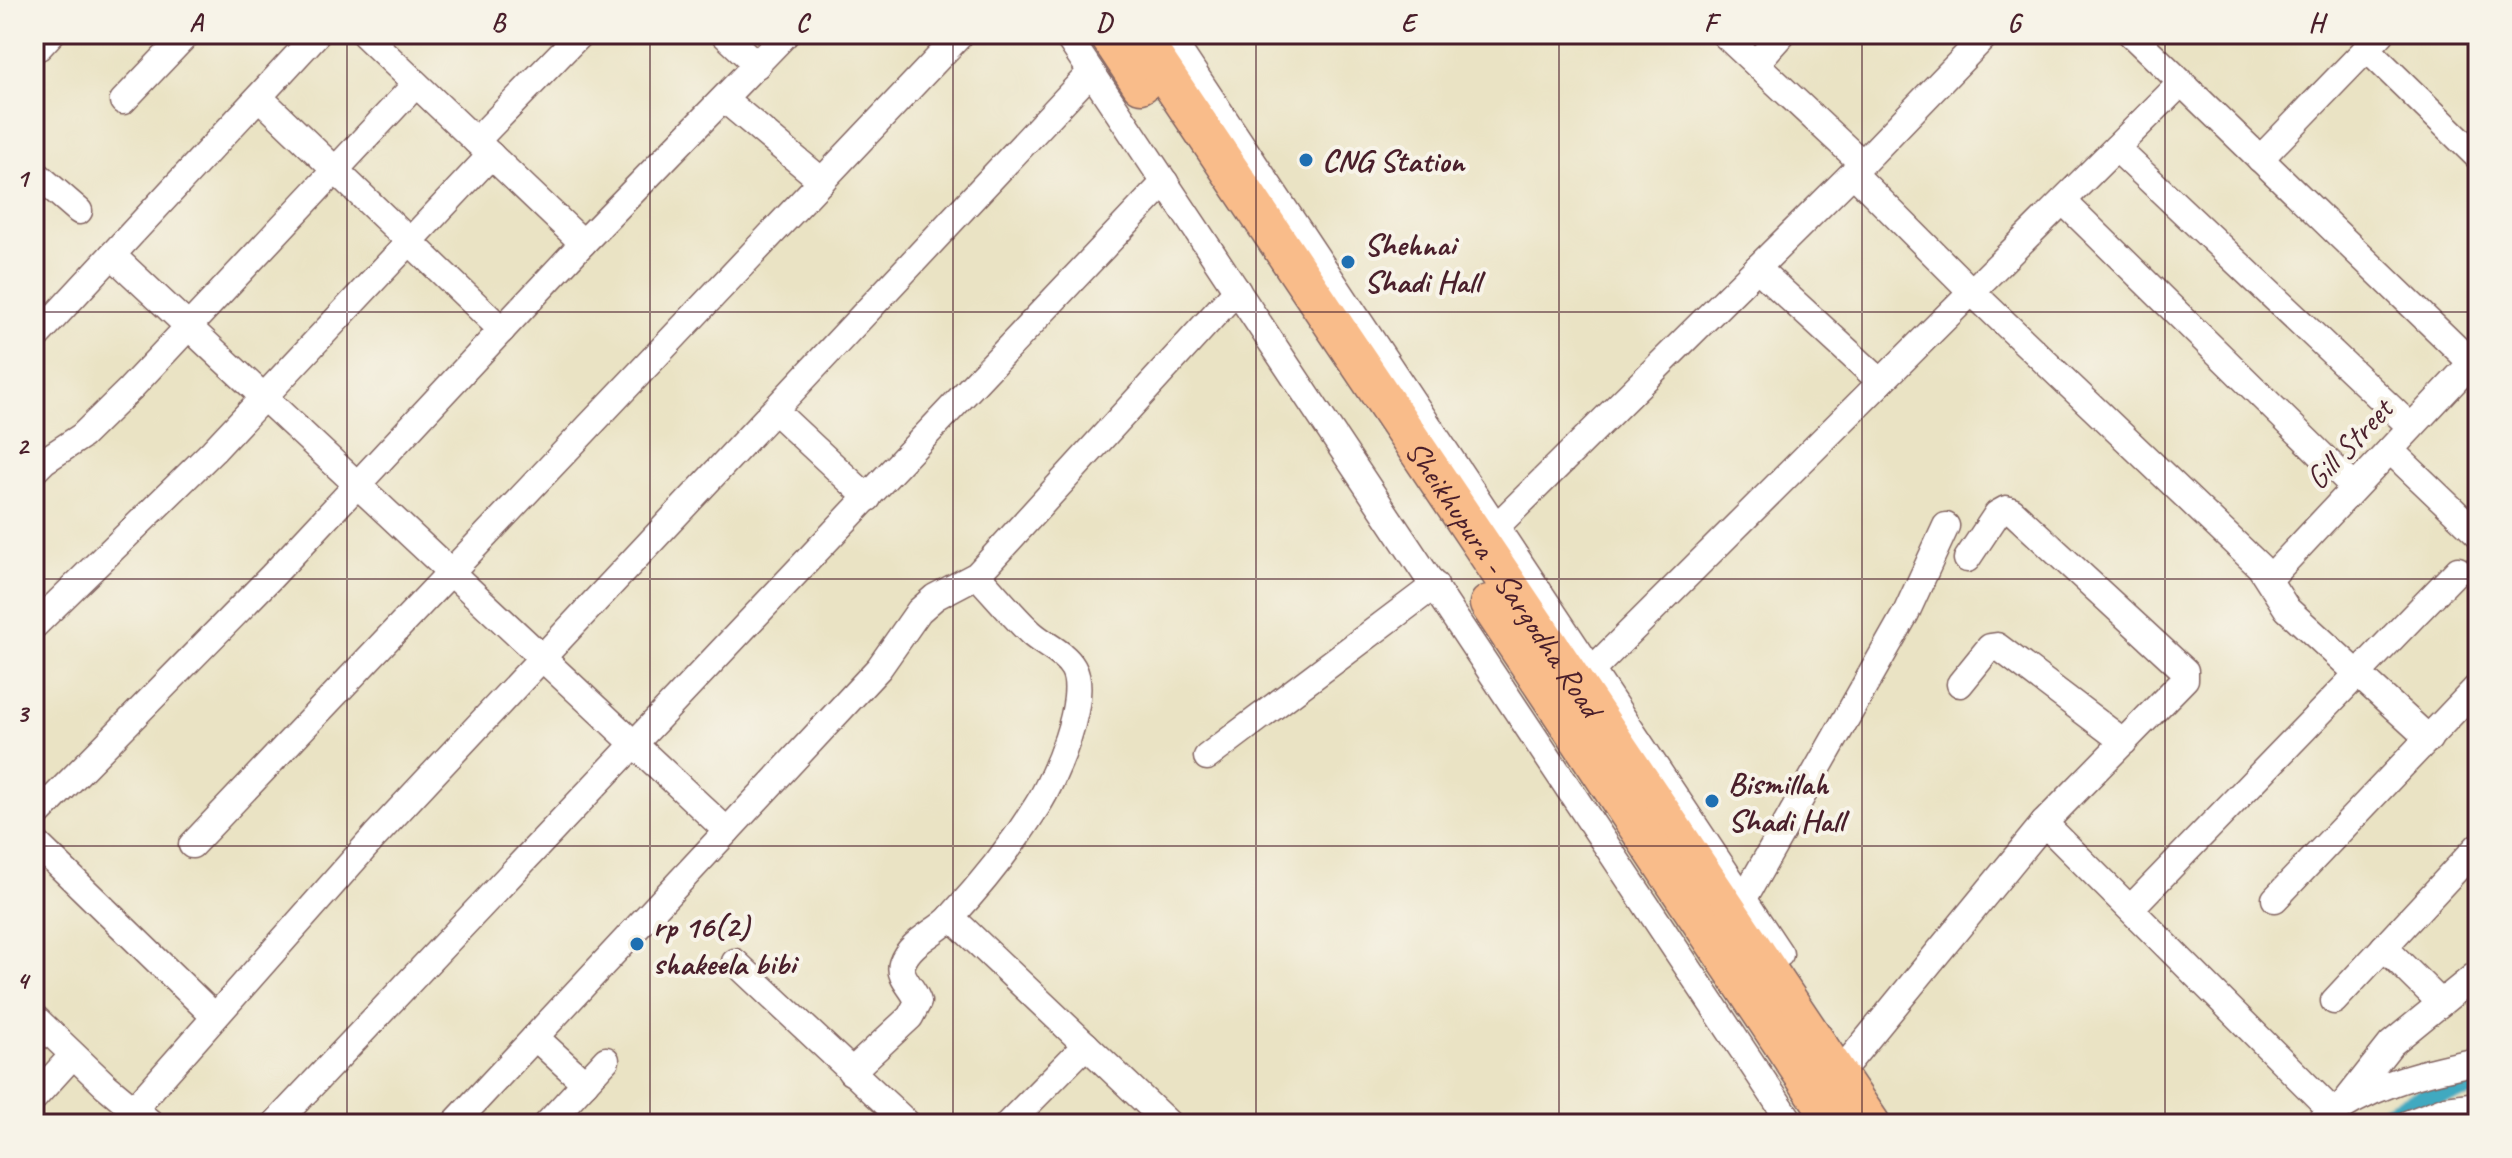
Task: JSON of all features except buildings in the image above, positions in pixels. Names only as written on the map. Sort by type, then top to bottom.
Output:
[{"type":"highway","name":"Sheikhupura - Sargodha Road","points":[[1108,34],[1836,1124]]},
{"type":"highway","name":"Sheikhupura - Sargodha Road","points":[[1138,34],[1871,1124]]},
{"type":"street","points":[[123,101],[187,34]]},
{"type":"street","points":[[34,339],[317,34]]},
{"type":"street","points":[[364,34],[583,243]]},
{"type":"street","points":[[34,626],[213,451],[409,241],[580,34]]},
{"type":"street","points":[[724,34],[757,65]]},
{"type":"street","points":[[34,818],[357,486],[583,243],[786,34]]},
{"type":"street","points":[[192,845],[961,34]]},
{"type":"street","points":[[1066,34],[1792,1124]]},
{"type":"street","points":[[1168,34],[1892,1124]]},
{"type":"street","points":[[1724,34],[1757,62],[1972,292],[2260,567],[2287,609],[2429,739]]},
{"type":"street","points":[[1757,62],[1782,34]]},
{"type":"street","points":[[1496,527],[1858,168],[1987,34]]},
{"type":"street","points":[[2131,34],[2476,363]]},
{"type":"street","points":[[2260,159],[2374,41],[2478,157]]},
{"type":"street","points":[[34,1017],[143,1116],[214,1016],[375,836],[1091,72]]},
{"type":"street","points":[[1591,671],[2181,83]]},
{"type":"street","points":[[34,471],[97,423],[416,84]]},
{"type":"street","points":[[259,97],[502,330]]},
{"type":"street","points":[[724,99],[822,181]]},
{"type":"street","points":[[2116,148],[2411,427]]},
{"type":"street","points":[[34,172],[79,211]]},
{"type":"street","points":[[275,1124],[1165,182]]},
{"type":"street","points":[[2063,201],[2354,487]]},
{"type":"street","points":[[112,255],[727,831]]},
{"type":"street","points":[[1757,268],[1881,382]]},
{"type":"street","points":[[454,1124],[879,668],[919,611],[935,597],[977,575],[1237,290]]},
{"type":"street","name":"Gill Street","points":[[2269,579],[2411,427],[2476,363]]},
{"type":"street","points":[[775,411],[868,498]]},
{"type":"street","points":[[2390,450],[2478,534]]},
{"type":"street","points":[[1850,1060],[2044,823],[2185,679],[2185,671],[2012,511],[2006,509],[1997,514],[1967,559]]},
{"type":"street","points":[[1743,900],[1906,613],[1946,526]]},
{"type":"street","points":[[2131,908],[2458,570]]},
{"type":"street","points":[[851,1072],[910,1017],[918,1002],[902,972],[903,961],[930,932],[951,917],[1039,803],[1070,733],[1078,699],[1078,679],[1073,667],[1032,634],[977,575]]},
{"type":"street","points":[[1207,757],[1435,585]]},
{"type":"street","points":[[1960,684],[1990,647],[1997,646],[2124,742]]},
{"type":"street","points":[[2275,899],[2478,686]]},
{"type":"street","points":[[2044,823],[2331,1114]]},
{"type":"street","points":[[34,841],[214,1016]]},
{"type":"street","points":[[2334,1001],[2478,846]]},
{"type":"street","points":[[951,917],[1169,1124]]},
{"type":"street","points":[[2384,947],[2441,1003]]},
{"type":"street","points":[[735,962],[908,1124]]},
{"type":"street","points":[[2331,1114],[2391,1044],[2478,973]]},
{"type":"street","points":[[535,1037],[585,1083]]},
{"type":"street","points":[[1008,1124],[1086,1045]]},
{"type":"street","points":[[34,1098],[73,1055]]},
{"type":"street","points":[[553,1122],[606,1060]]},
{"type":"street","points":[[2331,1114],[2392,1081],[2478,1061]]},
{"type":"street","points":[[2441,1068],[2446,1109]]},
{"type":"street","points":[[2407,1124],[2446,1109],[2478,1105]]},
{"type":"waterway","points":[[2363,1124],[2429,1096],[2478,1086]]},
{"type":"place","name":"CNG Station","points":[[1306,160]]},
{"type":"place","name":"Shehnai Shadi Hall","points":[[1348,262]]},
{"type":"place","name":"Bismillah Shadi Hall","points":[[1712,801]]},
{"type":"place","name":"rp 16(2) shakeela bibi","points":[[637,944]]}]
